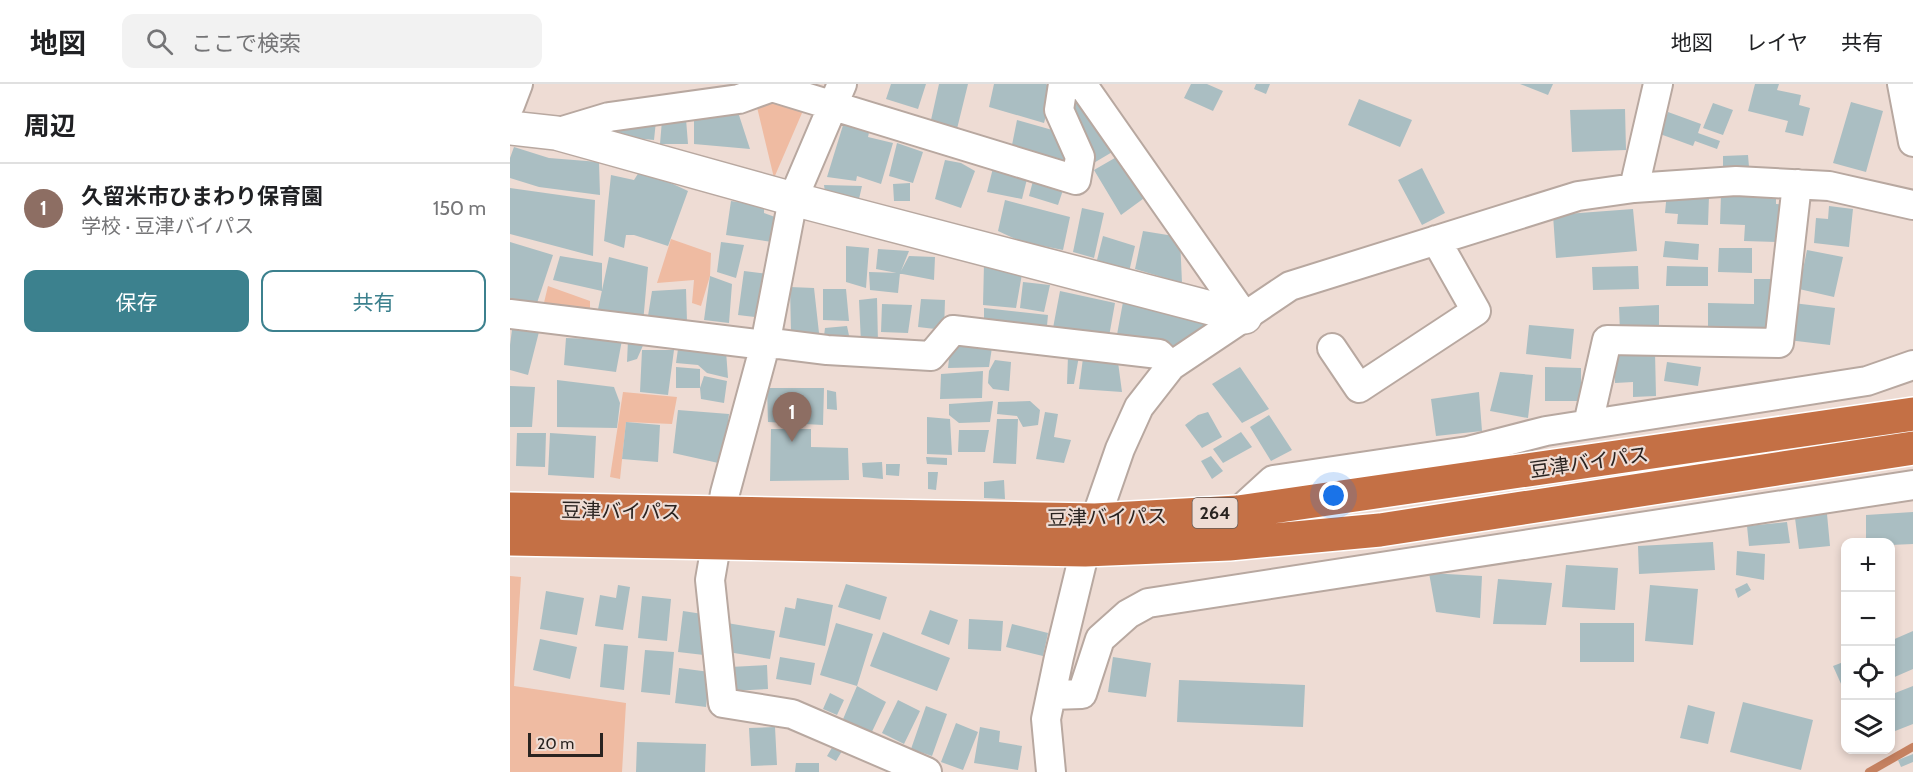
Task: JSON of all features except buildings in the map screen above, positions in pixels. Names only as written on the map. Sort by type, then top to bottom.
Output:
[{"type":"highway","name":"豆津バイパス","points":[[510,538],[719,529],[1095,520],[1238,512],[1913,414]]},
{"type":"highway","name":"豆津バイパス","points":[[510,509],[719,529],[1085,550],[1229,544],[1380,530],[1913,448]]},
{"type":"street","points":[[510,105],[518,84]]},
{"type":"street","points":[[556,133],[609,117],[739,99],[772,87],[837,95],[1076,180],[1080,157],[1059,110],[1063,84]]},
{"type":"street","points":[[1082,84],[1245,317]]},
{"type":"street","points":[[1634,188],[1658,84]]},
{"type":"street","points":[[1902,84],[1913,142]]},
{"type":"street","points":[[837,95],[793,199],[765,345],[725,493],[710,580],[723,703],[792,714],[927,772]]},
{"type":"street","points":[[510,128],[556,133],[793,199],[1245,317]]},
{"type":"street","points":[[1051,772],[1046,719],[1085,550],[1120,449],[1139,407],[1171,366],[1290,286],[1578,196],[1634,188],[1736,181],[1797,184],[1829,186],[1913,205]]},
{"type":"street","points":[[1588,424],[1607,340],[1779,343],[1797,184]]},
{"type":"street","points":[[1332,348],[1359,388],[1476,311],[1436,240]]},
{"type":"street","points":[[510,314],[765,345],[779,344],[827,350],[931,356],[953,330],[1159,354],[1171,366]]},
{"type":"street","points":[[1238,512],[1273,480],[1468,451],[1546,431],[1588,424],[1867,381],[1913,365]]},
{"type":"street","points":[[1051,695],[1082,694],[1100,639],[1128,614],[1148,603],[1913,485]]},
{"type":"shaded area","points":[[756,103],[805,106],[774,178]]},
{"type":"shaded area","points":[[671,239],[711,253],[710,276],[701,306],[692,303],[694,280],[657,283]]},
{"type":"shaded area","points":[[548,286],[590,301],[590,316],[542,311]]},
{"type":"shaded area","points":[[623,392],[677,397],[672,424],[626,422],[620,479],[610,477]]},
{"type":"shaded area","points":[[510,576],[521,577],[514,686],[626,703],[622,772],[510,772]]},
{"type":"waterway","points":[[1869,772],[1913,747]]},
{"type":"place","name":"久留米市ひまわり保育園","points":[[792,442]]}]
